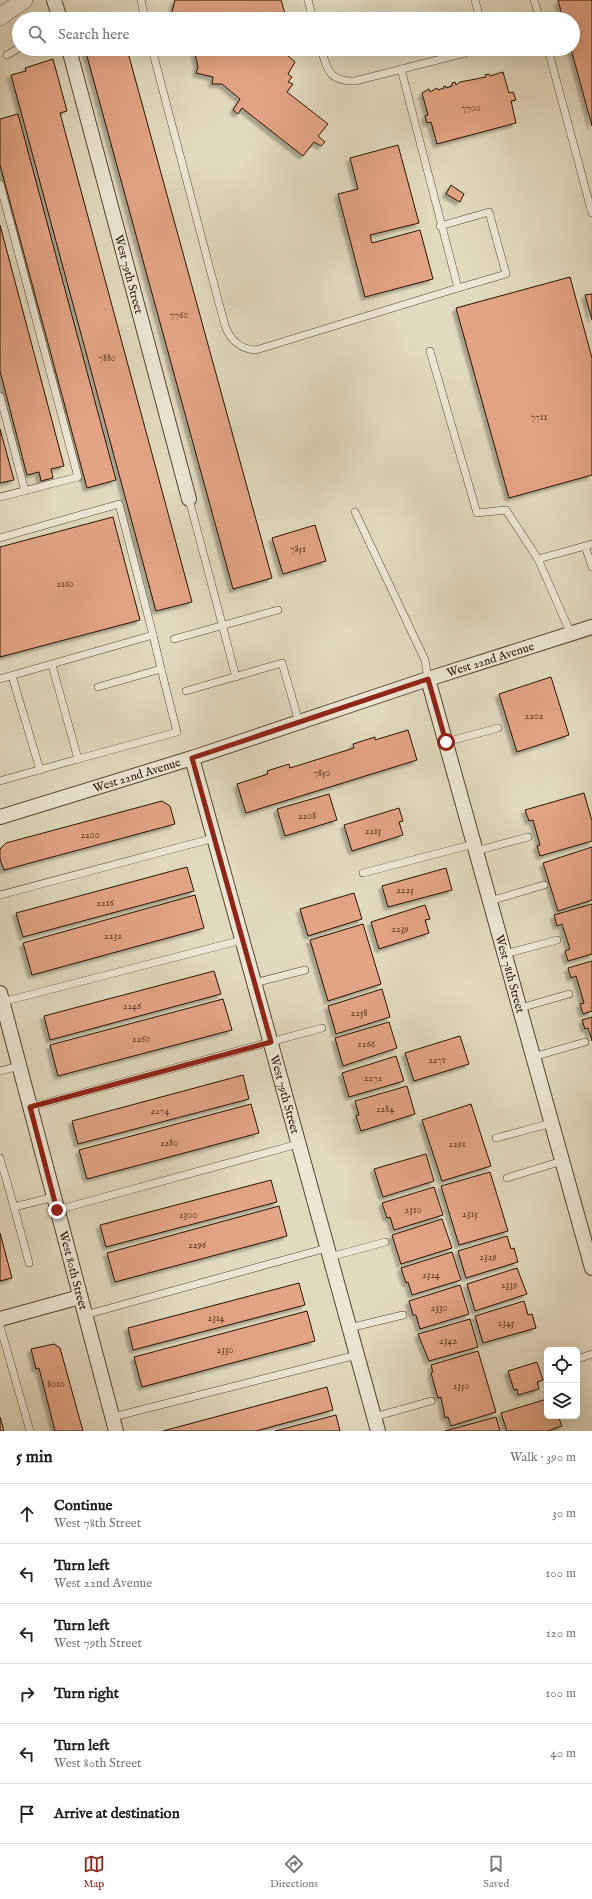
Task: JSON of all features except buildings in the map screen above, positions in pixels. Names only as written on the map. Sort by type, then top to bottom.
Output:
[{"type":"street","points":[[0,17],[24,0]]},
{"type":"street","points":[[54,0],[58,12]]},
{"type":"street","name":"West 79th Street","points":[[71,56],[189,499]]},
{"type":"street","name":"West 22nd Avenue","points":[[0,817],[192,758],[428,679],[592,627]]},
{"type":"street","name":"West 78th Street","points":[[428,679],[592,1268]]},
{"type":"street","name":"West 79th Street","points":[[192,758],[378,1431]]},
{"type":"street","name":"West 80th Street","points":[[1,997],[116,1431]]},
{"type":"street","points":[[0,1319],[80,1297]]},
{"type":"lane","points":[[141,0],[144,12]]},
{"type":"lane","points":[[308,0],[311,12]]},
{"type":"lane","points":[[475,0],[478,12]]},
{"type":"lane","points":[[534,0],[538,12]]},
{"type":"lane","points":[[7,55],[12,52]]},
{"type":"lane","points":[[154,56],[225,326],[228,334],[240,346],[256,350],[506,274],[489,212],[440,226]]},
{"type":"lane","points":[[323,56],[327,70],[339,80],[355,81],[453,56]]},
{"type":"lane","points":[[550,56],[592,213]]},
{"type":"lane","points":[[401,69],[440,226],[458,288]]},
{"type":"lane","points":[[0,184],[3,211],[78,477],[0,497]]},
{"type":"lane","points":[[430,352],[477,513],[506,510],[538,559],[570,634]]},
{"type":"lane","points":[[0,396],[25,491]]},
{"type":"lane","points":[[189,499],[236,676]]},
{"type":"lane","points":[[0,538],[119,504],[177,732],[0,781]]},
{"type":"lane","points":[[355,512],[425,660],[428,679]]},
{"type":"lane","points":[[538,559],[589,545],[592,567]]},
{"type":"lane","points":[[174,639],[278,610]]},
{"type":"lane","points":[[0,679],[153,636]]},
{"type":"lane","points":[[186,691],[282,663],[299,722]]},
{"type":"lane","points":[[52,664],[78,759]]},
{"type":"lane","points":[[98,687],[161,669]]},
{"type":"lane","points":[[12,676],[40,770]]},
{"type":"lane","points":[[446,742],[498,728]]},
{"type":"lane","points":[[363,873],[475,847],[528,837]]},
{"type":"lane","points":[[0,895],[214,838]]},
{"type":"lane","points":[[490,901],[544,885]]},
{"type":"lane","points":[[1,997],[242,940]]},
{"type":"lane","points":[[505,954],[557,940]]},
{"type":"lane","points":[[254,983],[305,970]]},
{"type":"lane","points":[[520,1008],[569,994]]},
{"type":"lane","points":[[30,1107],[322,1028]]},
{"type":"lane","points":[[533,1057],[584,1042]]},
{"type":"lane","points":[[0,1071],[19,1066]]},
{"type":"lane","points":[[496,1138],[552,1123]]},
{"type":"lane","points":[[14,1207],[56,1204],[298,1144]]},
{"type":"lane","points":[[0,1158],[29,1264]]},
{"type":"lane","points":[[507,1178],[562,1161]]},
{"type":"lane","points":[[85,1315],[329,1252],[385,1242]]},
{"type":"lane","points":[[350,1328],[403,1315]]},
{"type":"lane","points":[[0,1326],[30,1431]]},
{"type":"lane","points":[[580,1358],[592,1354]]},
{"type":"lane","points":[[113,1417],[357,1355]]},
{"type":"lane","points":[[374,1417],[431,1402]]},
{"type":"route","points":[[57,1210],[30,1107],[271,1042],[192,758],[428,679],[446,742]]}]
